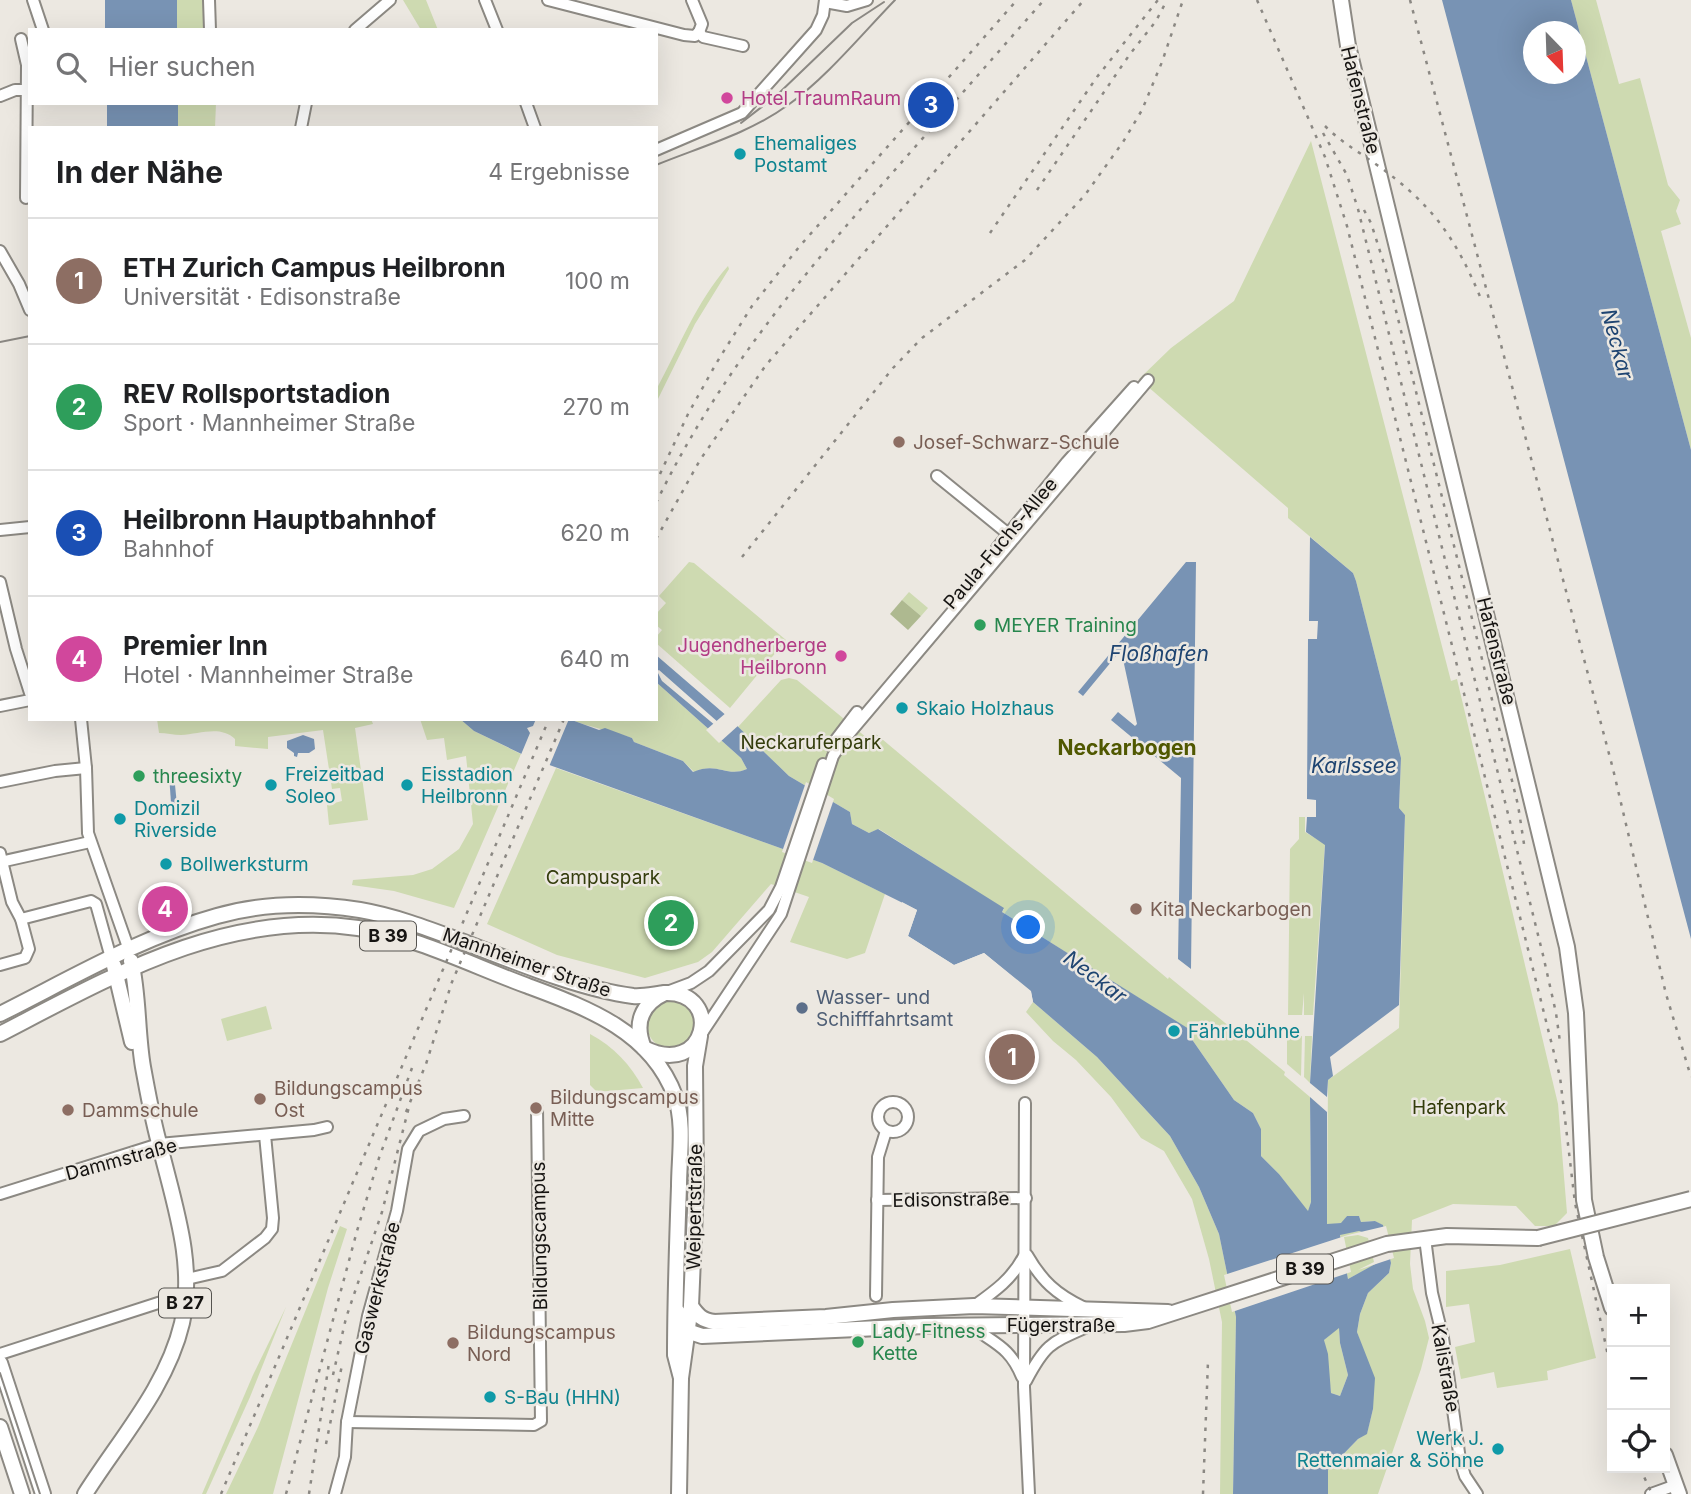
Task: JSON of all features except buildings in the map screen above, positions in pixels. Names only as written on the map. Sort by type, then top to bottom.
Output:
[{"type":"main road","name":"Hafenstraße","points":[[1340,0],[1348,46],[1567,947],[1576,1013],[1584,1200],[1596,1257],[1607,1292]]},
{"type":"main road","name":"Mannheimer Straße","points":[[0,1014],[129,950],[218,915],[272,906],[362,911],[421,926],[515,962],[604,990],[636,996],[665,993]]},
{"type":"main road","points":[[251,910],[253,931]]},
{"type":"main road","name":"Mannheimer Straße","points":[[0,1034],[133,967],[223,935],[285,927],[359,928],[414,942],[589,1009],[625,1031],[644,1048]]},
{"type":"main road","points":[[129,950],[133,967],[139,1041],[150,1105]]},
{"type":"main road","name":"B 27","points":[[85,1494],[117,1449],[159,1380],[178,1335],[187,1279],[181,1228],[111,958]]},
{"type":"main road","points":[[665,993],[652,999],[643,1009],[639,1034],[644,1048],[655,1054],[677,1055],[687,1052],[701,1036]]},
{"type":"main road","name":"B 39","points":[[665,993],[687,997],[695,1004],[701,1014],[701,1036]]},
{"type":"main road","name":"Weipertstraße","points":[[679,1494],[681,1378],[691,1306],[696,1186],[695,1066],[701,1036]]},
{"type":"main road","name":"Weipertstraße","points":[[644,1048],[671,1087],[679,1113],[675,1355],[681,1378]]},
{"type":"main road","name":"B 39","points":[[1418,1239],[1467,1235],[1538,1238],[1691,1199]]},
{"type":"main road","name":"Fügerstraße","points":[[687,1331],[695,1335],[724,1336],[969,1325],[1089,1326],[1148,1321],[1353,1254],[1418,1239]]},
{"type":"main road","name":"B 39","points":[[677,1302],[679,1317],[687,1331]]},
{"type":"main road","name":"Fügerstraße","points":[[691,1306],[697,1316],[714,1322],[974,1306],[1172,1312]]},
{"type":"main road","points":[[0,1363],[43,1494]]},
{"type":"main road","points":[[0,1427],[22,1494]]},
{"type":"main road","points":[[1670,1470],[1677,1490]]},
{"type":"street","points":[[33,0],[42,28]]},
{"type":"street","points":[[209,0],[210,28]]},
{"type":"street","points":[[357,28],[390,0]]},
{"type":"street","points":[[485,0],[496,28]]},
{"type":"street","points":[[548,0],[657,28]]},
{"type":"street","points":[[658,28],[695,36],[702,24],[692,0]]},
{"type":"street","points":[[658,149],[748,109],[816,30],[825,1],[847,6],[866,0]]},
{"type":"street","points":[[699,32],[704,37],[743,46]]},
{"type":"street","points":[[25,45],[26,198]]},
{"type":"street","points":[[0,96],[15,90],[27,90]]},
{"type":"street","points":[[301,126],[306,105]]},
{"type":"street","points":[[527,105],[534,126]]},
{"type":"street","points":[[0,251],[28,305]]},
{"type":"street","name":"Paula-Fuchs-Allee","points":[[785,889],[830,755],[861,713],[1146,378]]},
{"type":"street","points":[[937,477],[1011,536]]},
{"type":"street","points":[[0,530],[28,527]]},
{"type":"street","points":[[0,582],[28,687]]},
{"type":"street","points":[[0,706],[28,701]]},
{"type":"street","points":[[81,721],[90,842],[129,950]]},
{"type":"street","points":[[0,782],[86,768]]},
{"type":"street","points":[[0,965],[22,959],[28,953],[21,919],[12,902],[1,859],[90,842]]},
{"type":"street","points":[[21,919],[91,901],[106,885]]},
{"type":"street","points":[[701,1036],[723,998],[781,914],[785,889]]},
{"type":"street","name":"Mannheimer Straße","points":[[665,993],[691,983],[709,971],[769,911],[785,889]]},
{"type":"street","points":[[91,901],[96,904],[111,958]]},
{"type":"street","name":"Edisonstraße","points":[[1025,1103],[1024,1383],[1028,1494]]},
{"type":"street","name":"Bildungscampus","points":[[347,1422],[534,1425],[541,1421],[537,1108]]},
{"type":"street","name":"Gaswerkstraße","points":[[335,1494],[345,1457],[347,1422],[368,1316],[397,1211],[408,1149],[419,1131],[444,1119],[464,1116]]},
{"type":"street","name":"Dammstraße","points":[[0,1194],[159,1144],[314,1130],[327,1126]]},
{"type":"street","name":"Edisonstraße","points":[[876,1296],[877,1157],[886,1131]]},
{"type":"street","points":[[187,1279],[222,1271],[272,1229],[265,1135]]},
{"type":"street","name":"Edisonstraße","points":[[877,1200],[1026,1198]]},
{"type":"street","name":"Kalistraße","points":[[1418,1239],[1443,1338],[1461,1460],[1465,1476],[1477,1494]]},
{"type":"street","points":[[974,1306],[1000,1288],[1025,1253],[1042,1280],[1086,1309]]},
{"type":"street","points":[[0,1353],[186,1294]]},
{"type":"street","points":[[969,1325],[1007,1350],[1024,1383]]},
{"type":"street","points":[[1024,1383],[1041,1353],[1049,1345],[1089,1326]]},
{"type":"street","points":[[1651,1494],[1677,1490]]},
{"type":"green space","points":[[177,0],[206,0],[207,28],[177,28]]},
{"type":"green space","points":[[403,0],[426,0],[437,28],[420,28]]},
{"type":"green space","points":[[1571,0],[1596,0],[1619,84],[1640,78],[1668,185],[1680,200],[1676,211],[1681,224],[1661,231],[1691,338],[1691,450],[1586,56],[1586,21],[1577,21]]},
{"type":"green space","points":[[178,105],[216,105],[215,126],[178,126]]},
{"type":"green space","name":"Hafenpark","points":[[1311,141],[1451,681],[1457,679],[1558,1104],[1567,1213],[1554,1226],[1535,1226],[1516,1206],[1453,1204],[1412,1220],[1410,1264],[1413,1289],[1429,1338],[1378,1494],[1328,1494],[1328,1470],[1367,1433],[1373,1409],[1357,1332],[1368,1293],[1389,1273],[1391,1263],[1382,1225],[1375,1221],[1361,1222],[1359,1216],[1347,1216],[1342,1223],[1327,1225],[1328,1080],[1399,1028],[1405,815],[1399,808],[1401,758],[1353,573],[1288,518],[1288,508],[1139,379],[1171,348],[1234,301]]},
{"type":"green space","points":[[728,266],[729,269],[695,324],[658,399],[658,386],[706,295]]},
{"type":"green space","points":[[689,562],[694,563],[786,640],[730,708],[658,645],[658,635],[662,630],[658,627],[658,612],[666,603],[659,596]]},
{"type":"green space","points":[[909,592],[928,608],[921,616],[902,600]]},
{"type":"green space","points":[[902,600],[921,616],[908,630],[890,614]]},
{"type":"green space","name":"Neckaruferpark","points":[[781,680],[797,680],[867,738],[876,734],[1168,979],[1169,977],[1285,1072],[1284,1075],[1310,1097],[1311,1202],[1308,1212],[1279,1174],[1261,1156],[1261,1129],[1253,1113],[1234,1100],[1191,1038],[1188,1029],[1002,912],[1004,909],[879,829],[869,833],[852,824],[850,812],[789,776],[738,727]]},
{"type":"green space","points":[[658,684],[741,758],[747,769],[733,772],[709,768],[694,772],[683,761],[634,742],[632,738],[574,721],[658,721]]},
{"type":"green space","points":[[157,721],[372,721],[373,724],[355,728],[368,820],[329,825],[327,805],[342,801],[340,788],[332,789],[323,730],[268,737],[268,749],[235,746],[235,739],[217,731],[181,735],[159,733]]},
{"type":"green space","points":[[421,721],[462,721],[474,731],[521,754],[454,908],[394,891],[352,885],[353,880],[413,875],[432,869],[459,849],[473,824],[466,756],[447,760],[444,738],[427,740]]},
{"type":"green space","name":"Campuspark","points":[[556,768],[822,863],[885,894],[865,953],[847,959],[790,942],[809,897],[771,884],[712,952],[698,962],[645,978],[557,955],[487,924]]},
{"type":"green space","points":[[1299,817],[1305,817],[1305,832],[1325,844],[1313,1015],[1304,1015],[1304,993],[1302,1015],[1288,1015],[1290,849],[1299,839]]},
{"type":"green space","points":[[671,1001],[680,1002],[688,1008],[694,1016],[694,1034],[688,1042],[680,1048],[671,1049],[662,1048],[654,1042],[648,1034],[647,1025],[648,1016],[654,1008],[662,1002]]},
{"type":"green space","points":[[1033,1002],[1097,1057],[1170,1136],[1199,1187],[1219,1234],[1236,1317],[1233,1494],[1220,1494],[1222,1322],[1209,1259],[1192,1199],[1164,1151],[1141,1138],[1111,1097],[1026,1012]]},
{"type":"green space","points":[[266,1006],[272,1029],[227,1041],[221,1019]]},
{"type":"green space","points":[[590,1034],[621,1057],[643,1088],[597,1092],[590,1085]]},
{"type":"green space","points":[[1287,1035],[1302,1036],[1301,1076],[1287,1064]]},
{"type":"green space","points":[[1305,1036],[1312,1036],[1310,1083],[1304,1077]]},
{"type":"green space","points":[[340,1226],[347,1229],[328,1288],[273,1494],[226,1494],[258,1427]]},
{"type":"green space","points":[[1359,1231],[1371,1235],[1378,1263],[1348,1279],[1340,1234]]},
{"type":"green space","points":[[1570,1249],[1596,1358],[1547,1371],[1548,1380],[1497,1388],[1494,1372],[1461,1379],[1455,1347],[1475,1342],[1469,1304],[1446,1307],[1446,1271],[1500,1265]]},
{"type":"green space","points":[[286,1307],[250,1397],[206,1494],[202,1494],[253,1375]]},
{"type":"green space","points":[[1339,1327],[1348,1375],[1340,1396],[1331,1393],[1324,1340]]},
{"type":"water","points":[[105,0],[177,0],[177,28],[105,28]]},
{"type":"water","name":"Neckar","points":[[1442,0],[1571,0],[1577,21],[1523,21],[1523,84],[1586,84],[1586,56],[1691,450],[1691,939]]},
{"type":"water","points":[[107,105],[178,105],[178,126],[107,126]]},
{"type":"water","name":"Karlssee","points":[[1310,537],[1353,573],[1356,581],[1401,758],[1399,808],[1405,815],[1399,1005],[1330,1057],[1333,1076],[1328,1080],[1327,1097],[1310,1083],[1325,845],[1306,832],[1307,817],[1316,817],[1316,800],[1307,799],[1308,639],[1317,639],[1318,621],[1309,621]]},
{"type":"water","name":"Floßhafen","points":[[1186,562],[1196,562],[1191,969],[1178,959],[1181,778],[1111,720],[1118,712],[1135,726],[1137,724],[1121,650],[1083,696],[1078,692]]},
{"type":"water","name":"Neckar","points":[[658,657],[728,717],[789,776],[850,812],[852,824],[869,833],[878,829],[1004,908],[1002,912],[1189,1029],[1191,1038],[1234,1100],[1253,1113],[1261,1129],[1261,1156],[1308,1211],[1311,1202],[1310,1097],[1327,1112],[1327,1224],[1341,1223],[1347,1216],[1359,1216],[1361,1222],[1375,1221],[1383,1225],[1391,1263],[1389,1273],[1368,1293],[1357,1332],[1375,1378],[1373,1409],[1367,1434],[1358,1439],[1328,1470],[1328,1494],[1233,1494],[1236,1317],[1219,1234],[1199,1187],[1170,1136],[1097,1057],[1033,1002],[1031,991],[984,953],[954,965],[908,936],[917,910],[822,863],[530,758],[474,731],[462,721],[574,721],[632,738],[634,742],[683,761],[693,772],[709,768],[733,772],[747,769],[741,758],[658,684],[658,673],[662,681],[716,726],[719,723],[658,670]],"holes":[[[1359,1231],[1371,1235],[1377,1263],[1348,1279],[1340,1235]],[[1339,1328],[1348,1375],[1340,1396],[1331,1393],[1328,1354],[1324,1340]]]},
{"type":"water","points":[[303,735],[314,739],[315,749],[294,756],[287,748],[287,741]]},
{"type":"water","points":[[169,775],[174,775],[178,815],[172,816]]},
{"type":"pier","points":[[727,712],[740,724],[719,743],[706,730]]},
{"type":"pier","points":[[535,721],[568,721],[548,769],[520,757],[530,733],[527,728],[533,726]]},
{"type":"pier","points":[[806,782],[834,799],[812,863],[782,852]]},
{"type":"pier","points":[[902,902],[917,910],[908,936],[954,965],[984,953],[1031,992],[1033,1002],[1028,993],[983,957],[953,969],[906,939],[904,935],[913,911],[901,905]]},
{"type":"pier","points":[[1386,1226],[1394,1258],[1358,1270],[1374,1262],[1368,1238],[1358,1235],[1344,1237],[1351,1272],[1232,1312],[1224,1275],[1348,1235]]},
{"type":"tram line","points":[[658,164],[741,132],[788,105],[830,69],[895,0]]},
{"type":"tram line","points":[[741,123],[777,95],[852,23],[884,2]]},
{"type":"tram line","points":[[0,342],[28,336]]},
{"type":"tram line","points":[[0,1373],[40,1494]]},
{"type":"railway","points":[[660,474],[688,414],[752,306],[799,247],[1017,0]]},
{"type":"railway","points":[[658,499],[679,458],[731,373],[789,295],[1044,0]]},
{"type":"railway","points":[[658,535],[700,460],[766,365],[1084,0]]},
{"type":"railway","points":[[990,233],[1097,77],[1158,0]]},
{"type":"railway","points":[[1037,190],[1130,54],[1156,21],[1167,0]]},
{"type":"railway","points":[[742,557],[893,368],[922,338],[1025,260],[1085,195],[1142,110],[1183,0]]},
{"type":"railway","points":[[1257,0],[1325,157],[1347,226],[1560,1077],[1575,1203],[1607,1351]]},
{"type":"railway","points":[[1410,0],[1613,769],[1666,994],[1691,1077]]},
{"type":"railway","points":[[1325,126],[1396,179],[1427,208],[1452,240],[1481,299]]},
{"type":"railway","points":[[1323,133],[1347,175],[1358,209],[1543,955],[1560,1042]]},
{"type":"railway","points":[[1364,210],[1386,270],[1518,805],[1524,844]]},
{"type":"railway","points":[[221,1494],[548,721]]},
{"type":"railway","points":[[406,1112],[426,1064],[452,982],[563,721]]},
{"type":"railway","points":[[286,1494],[357,1231],[379,1158],[412,1068]]},
{"type":"railway","points":[[333,1375],[346,1318],[382,1212],[410,1103]]},
{"type":"railway","points":[[1203,1494],[1208,1361]]},
{"type":"railway","points":[[309,1494],[329,1363]]},
{"type":"railway","points":[[326,1444],[342,1365]]},
{"type":"railway","points":[[1642,1473],[1652,1494]]},
{"type":"place","name":"Hotel TraumRaum","points":[[727,98]]},
{"type":"place","name":"Heilbronn Hauptbahnhof","points":[[931,105]]},
{"type":"place","name":"Ehemaliges Postamt","points":[[740,154]]},
{"type":"place","name":"Josef-Schwarz-Schule","points":[[899,442]]},
{"type":"place","name":"MEYER Training","points":[[980,625]]},
{"type":"place","name":"Jugendherberge Heilbronn","points":[[841,656]]},
{"type":"place","name":"Skaio Holzhaus","points":[[902,708]]},
{"type":"place","name":"threesixty","points":[[139,776]]},
{"type":"place","name":"Freizeitbad Soleo","points":[[271,785]]},
{"type":"place","name":"Eisstadion Heilbronn","points":[[407,785]]},
{"type":"place","name":"Domizil Riverside","points":[[120,819]]},
{"type":"place","name":"Bollwerksturm","points":[[166,864]]},
{"type":"place","name":"Premier Inn","points":[[165,909]]},
{"type":"place","name":"Kita Neckarbogen","points":[[1136,909]]},
{"type":"place","name":"REV Rollsportstadion","points":[[671,923]]},
{"type":"place","name":"Wasser- und Schifffahrtsamt","points":[[802,1008]]},
{"type":"place","name":"Fährlebühne","points":[[1174,1031]]},
{"type":"place","name":"ETH Zurich Campus Heilbronn","points":[[1012,1057]]},
{"type":"place","name":"Bildungscampus Ost","points":[[260,1099]]},
{"type":"place","name":"Bildungscampus Mitte","points":[[536,1108]]},
{"type":"place","name":"Dammschule","points":[[68,1110]]},
{"type":"place","name":"Lady Fitness Kette","points":[[858,1342]]},
{"type":"place","name":"Bildungscampus Nord","points":[[453,1343]]},
{"type":"place","name":"S-Bau (HHN)","points":[[490,1397]]},
{"type":"place","name":"Werk J. Rettenmaier & Söhne","points":[[1498,1449]]},
{"type":"district","name":"Neckarbogen","points":[[1127,748]]}]
